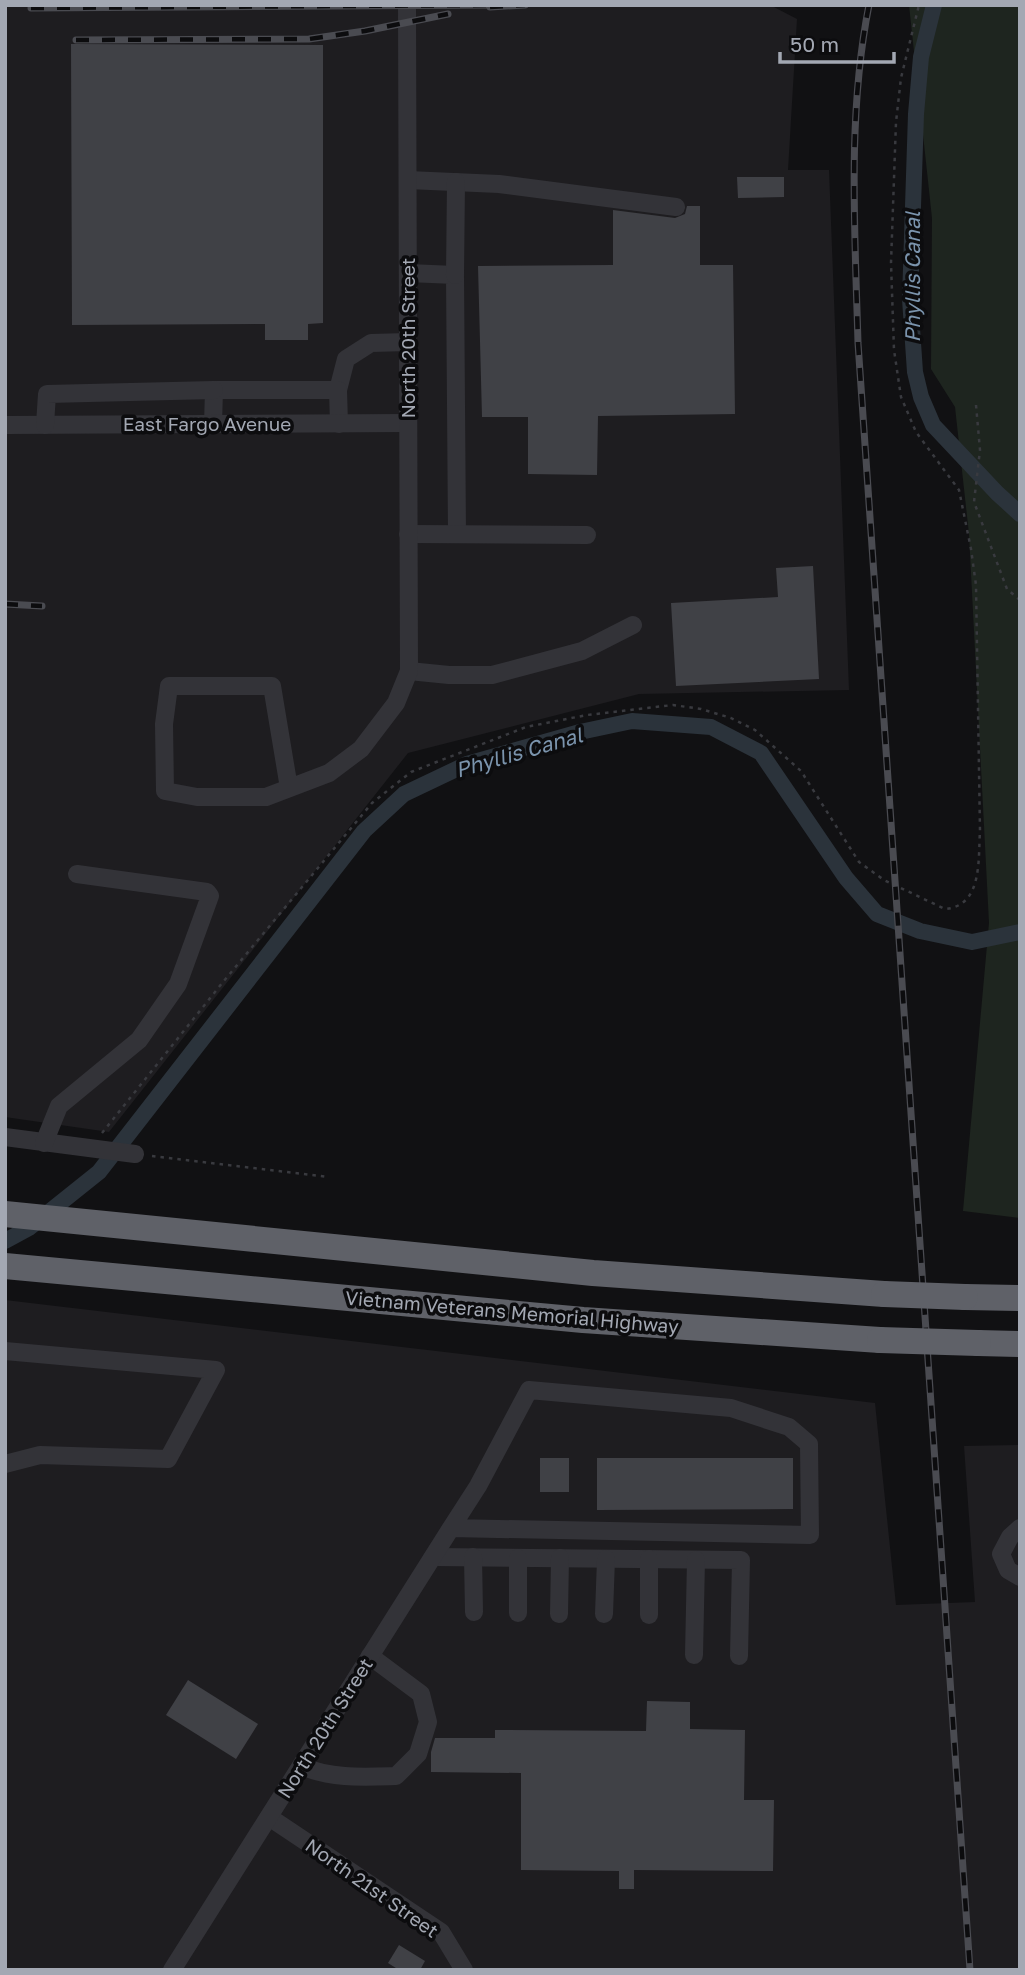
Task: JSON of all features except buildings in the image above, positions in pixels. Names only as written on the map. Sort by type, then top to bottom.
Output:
[{"type":"highway","points":[[10,1202],[98,1207],[328,1247]]},
{"type":"highway","points":[[10,1202],[72,1222],[593,1273],[884,1294],[1020,1298]]},
{"type":"highway","name":"Vietnam Veterans Memorial Highway","points":[[8,1266],[583,1320],[880,1340],[1020,1344]]},
{"type":"street","name":"North 20th Street","points":[[407,5],[409,671]]},
{"type":"street","points":[[408,180],[499,184],[676,207]]},
{"type":"street","points":[[456,182],[454,275],[457,534]]},
{"type":"street","points":[[408,273],[454,275]]},
{"type":"street","points":[[340,424],[338,390],[346,359],[371,342],[408,342]]},
{"type":"street","points":[[213,425],[214,390]]},
{"type":"street","points":[[46,425],[47,394],[338,390]]},
{"type":"street","name":"East Fargo Avenue","points":[[5,425],[408,424]]},
{"type":"street","points":[[408,534],[587,535]]},
{"type":"street","points":[[289,788],[272,686],[169,686],[163,724],[165,791],[197,797],[266,797],[329,773],[361,749],[396,703],[409,671],[492,675],[582,651],[633,625]]},
{"type":"street","points":[[44,1143],[59,1106],[139,1040],[178,984],[210,896],[207,892],[77,874]]},
{"type":"street","points":[[5,1137],[135,1154]]},
{"type":"street","points":[[5,1351],[216,1370],[168,1459],[40,1455],[5,1464]]},
{"type":"street","name":"North 20th Street","points":[[172,1970],[370,1656],[451,1528],[478,1486],[529,1390],[731,1408],[789,1427],[809,1444],[810,1535],[451,1528]]},
{"type":"street","points":[[1020,1528],[1010,1537],[1001,1554],[1008,1570],[1020,1577]]},
{"type":"street","points":[[433,1557],[741,1560],[739,1656]]},
{"type":"street","points":[[473,1557],[474,1612]]},
{"type":"street","points":[[518,1558],[518,1613]]},
{"type":"street","points":[[559,1614],[560,1558]]},
{"type":"street","points":[[604,1614],[606,1559]]},
{"type":"street","points":[[649,1559],[649,1615]]},
{"type":"street","points":[[694,1654],[696,1560]]},
{"type":"street","points":[[301,1766],[316,1772],[347,1777],[396,1776],[418,1754],[428,1722],[421,1694],[370,1656]]},
{"type":"street","name":"North 21st Street","points":[[269,1817],[441,1932],[464,1970]]},
{"type":"path","points":[[90,1149],[372,803],[411,772],[526,727],[587,715],[673,705],[701,709],[731,718],[755,730],[801,771],[859,862],[884,880],[946,909],[955,908],[973,892],[978,871],[980,831],[976,585],[971,549],[959,491],[916,432],[901,397],[894,350],[891,263],[896,122],[901,78],[919,5]]},
{"type":"path","points":[[976,405],[980,450],[974,502],[1007,589],[1020,600]]},
{"type":"path","points":[[135,1154],[329,1177]]},
{"type":"shaded area","points":[[5,5],[770,5],[797,19],[788,170],[829,170],[849,690],[639,694],[408,753],[109,1132],[5,1117]]},
{"type":"shaded area","points":[[909,5],[1020,5],[1020,1218],[963,1211],[989,923],[969,534],[955,407],[931,369],[932,218]]},
{"type":"shaded area","points":[[5,1300],[875,1403],[896,1605],[975,1602],[964,1446],[1020,1445],[1020,1970],[5,1970]]},
{"type":"waterway","name":"Phyllis Canal","points":[[934,5],[921,57],[916,114],[910,299],[915,372],[921,397],[933,425],[1020,514]]},
{"type":"waterway","name":"Phyllis Canal","points":[[5,1241],[29,1228],[99,1172],[364,831],[404,794],[467,764],[580,732],[632,721],[711,727],[761,753],[846,878],[877,914],[920,931],[972,942],[1020,932]]},
{"type":"railway","points":[[31,8],[498,5]]},
{"type":"railway","points":[[490,7],[525,5]]},
{"type":"railway","points":[[869,5],[862,47],[855,131],[854,216],[858,343],[970,1970]]},
{"type":"railway","points":[[76,40],[309,39],[448,14]]},
{"type":"railway","points":[[5,604],[42,606]]}]
